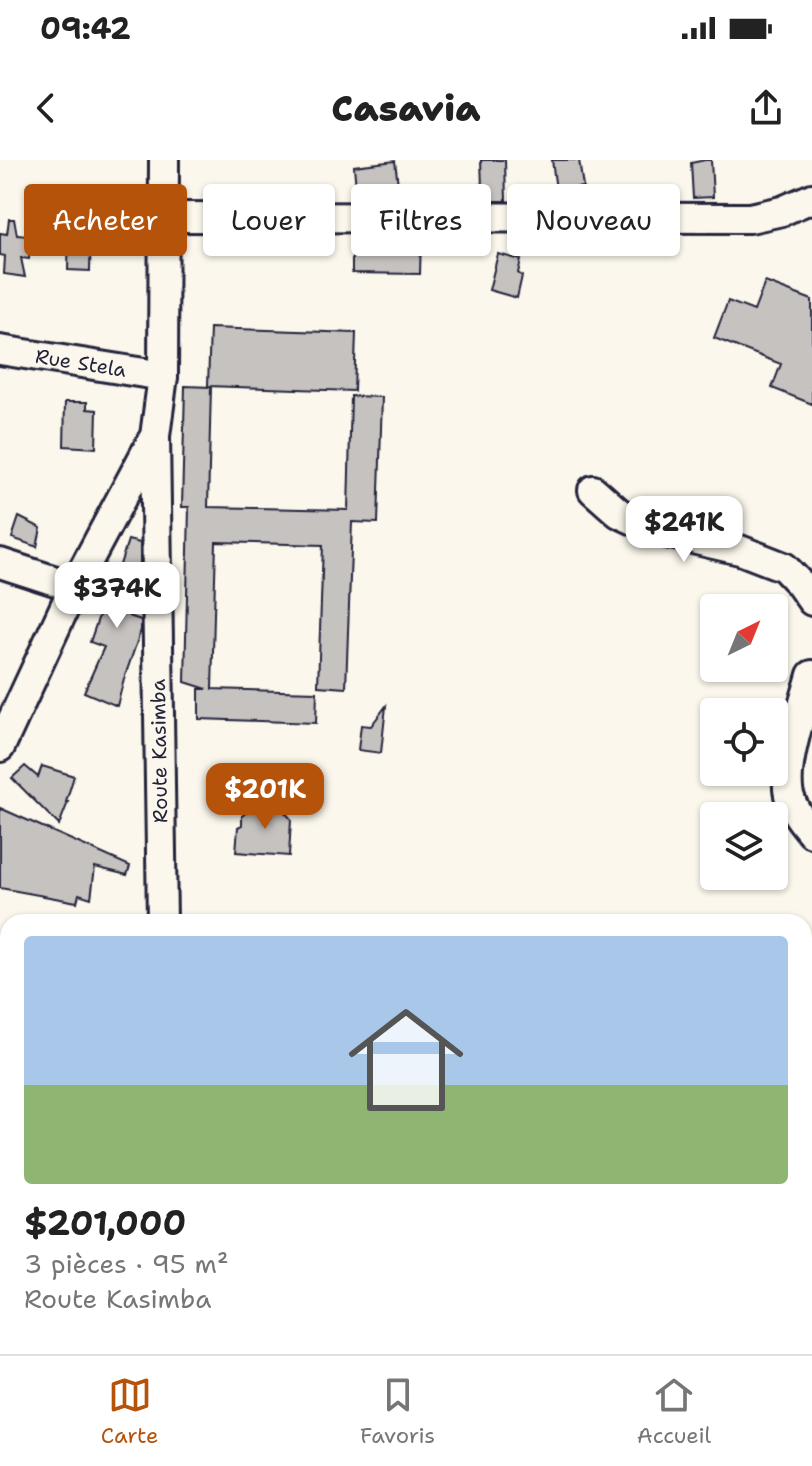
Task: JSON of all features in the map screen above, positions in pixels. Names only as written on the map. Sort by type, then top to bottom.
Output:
[{"type":"street","name":"Route Kasimba","points":[[164,160],[164,184]]},
{"type":"street","points":[[187,217],[750,218],[782,211],[812,198]]},
{"type":"street","name":"Route Kasimba","points":[[162,914],[155,436],[163,376],[165,256]]},
{"type":"street","name":"Rue Stela","points":[[0,350],[163,376]]},
{"type":"street","name":"Route Kasimba","points":[[0,747],[74,587],[155,436]]},
{"type":"street","points":[[593,490],[619,513],[658,531],[740,550],[784,567],[812,601]]},
{"type":"street","points":[[0,563],[74,587]]},
{"type":"street","points":[[812,675],[788,767],[789,793],[798,816],[812,833]]},
{"type":"building","points":[[481,160],[505,160],[506,201],[491,201],[491,184],[482,184]]},
{"type":"building","points":[[552,160],[579,160],[583,184],[555,184]]},
{"type":"building","points":[[711,160],[713,197],[693,198],[691,163]]},
{"type":"building","points":[[395,161],[398,184],[356,184],[354,166]]},
{"type":"building","points":[[9,219],[14,219],[17,235],[24,236],[24,256],[29,256],[29,259],[21,258],[25,277],[4,274],[5,256],[0,255],[0,233],[7,234]]},
{"type":"building","points":[[498,254],[521,260],[518,273],[522,276],[517,298],[489,290]]},
{"type":"building","points":[[68,256],[90,256],[90,271],[68,270]]},
{"type":"building","points":[[352,256],[420,256],[420,274],[352,273]]},
{"type":"building","points":[[765,282],[812,300],[812,404],[772,388],[781,364],[714,338],[728,301],[754,311]]},
{"type":"building","points":[[210,328],[356,333],[354,391],[208,386]]},
{"type":"building","points":[[185,386],[211,387],[208,507],[348,510],[351,396],[382,397],[378,523],[352,522],[346,688],[318,686],[323,545],[216,542],[212,689],[317,692],[316,723],[199,719],[199,689],[207,689],[185,682],[189,507],[182,507]]},
{"type":"building","points":[[65,402],[87,402],[87,409],[97,410],[96,448],[64,446]]},
{"type":"building","points":[[19,517],[41,528],[37,547],[12,538]]},
{"type":"building","points":[[128,540],[140,543],[140,580],[129,616],[141,620],[141,630],[117,706],[84,692],[104,647],[90,642],[102,607],[106,608]]},
{"type":"building","points":[[386,706],[381,753],[358,750],[361,725],[371,726]]},
{"type":"building","points":[[25,766],[38,777],[42,766],[74,776],[59,825],[12,778]]},
{"type":"building","points":[[250,802],[278,804],[291,819],[289,856],[236,852],[238,827],[242,825],[242,816]]},
{"type":"building","points":[[0,808],[130,866],[127,875],[95,867],[91,898],[79,894],[77,902],[0,888]]}]
